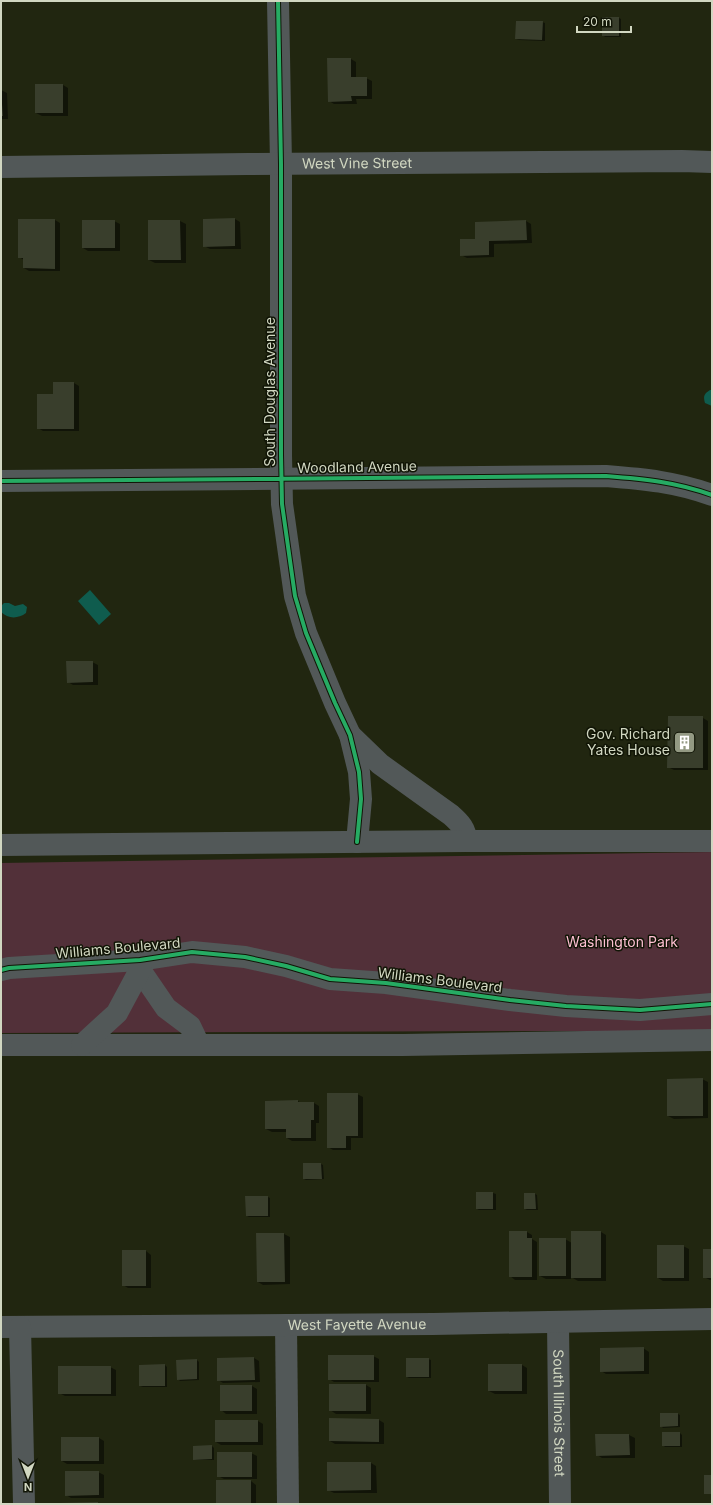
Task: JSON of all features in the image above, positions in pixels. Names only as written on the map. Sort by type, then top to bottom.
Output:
[{"type":"street","name":"South Douglas Avenue","points":[[278,1],[283,510],[295,596],[306,633],[350,735],[360,772],[361,799],[357,842]]},
{"type":"street","name":"West Vine Street","points":[[1,167],[682,161],[712,162]]},
{"type":"street","name":"Woodland Avenue","points":[[1,481],[606,476],[645,479],[687,486],[712,495]]},
{"type":"street","name":"South Douglas Avenue","points":[[350,735],[380,764],[451,815],[461,824],[466,833],[466,841]]},
{"type":"street","points":[[1,845],[466,841],[712,841]]},
{"type":"street","name":"Williams Boulevard","points":[[1,970],[9,968],[140,965],[192,952],[245,957],[286,966],[330,979],[386,983],[566,1006],[640,1010],[712,1004]]},
{"type":"street","points":[[82,1045],[117,1013],[140,965]]},
{"type":"street","points":[[140,965],[166,1008],[190,1026],[199,1045]]},
{"type":"street","points":[[1,1045],[402,1045],[712,1040]]},
{"type":"street","name":"West Fayette Avenue","points":[[11,1327],[558,1322],[712,1319]]},
{"type":"street","name":"South Illinois Street","points":[[558,1322],[560,1504]]},
{"type":"street","points":[[286,1325],[288,1504]]},
{"type":"street","points":[[11,1327],[24,1504]]},
{"type":"green space","name":"Washington Park","points":[[712,852],[712,1032],[689,1034],[603,1031],[1,1033],[1,863]]},
{"type":"water","points":[[712,390],[712,406],[705,403],[704,399],[704,395]]},
{"type":"water","points":[[90,590],[111,614],[99,625],[78,601]]},
{"type":"water","points":[[4,603],[9,603],[15,606],[23,604],[27,607],[26,613],[16,617],[7,616],[1,612],[1,606]]},
{"type":"building","points":[[602,17],[619,17],[619,36],[602,36]]},
{"type":"building","points":[[516,21],[543,21],[542,40],[515,39]]},
{"type":"building","points":[[327,58],[351,58],[351,77],[367,77],[367,96],[351,96],[352,101],[328,102]]},
{"type":"building","points":[[35,84],[63,84],[63,113],[35,113]]},
{"type":"building","points":[[2,104],[3,116],[1,116]]},
{"type":"building","points":[[235,218],[235,246],[203,247],[203,219]]},
{"type":"building","points":[[18,219],[55,219],[55,269],[23,268],[23,258],[18,258]]},
{"type":"building","points":[[82,220],[115,220],[115,248],[82,248]]},
{"type":"building","points":[[148,220],[180,220],[181,260],[148,260]]},
{"type":"building","points":[[526,220],[527,240],[489,241],[489,255],[460,256],[460,239],[475,239],[475,222]]},
{"type":"building","points":[[53,382],[74,382],[74,429],[37,429],[37,394],[53,394]]},
{"type":"building","points":[[66,661],[93,661],[93,682],[67,683]]},
{"type":"building","name":"Gov. Richard Yates House","points":[[668,716],[703,716],[703,768],[667,768]]},
{"type":"building","points":[[703,1078],[703,1116],[667,1116],[667,1079]]},
{"type":"building","points":[[327,1093],[358,1093],[358,1136],[346,1136],[346,1148],[327,1148]]},
{"type":"building","points":[[298,1100],[298,1102],[314,1102],[314,1120],[311,1120],[311,1138],[286,1138],[286,1129],[265,1129],[265,1101]]},
{"type":"building","points":[[303,1163],[321,1163],[322,1179],[303,1179]]},
{"type":"building","points":[[476,1192],[493,1192],[493,1209],[476,1209]]},
{"type":"building","points":[[524,1193],[535,1193],[536,1209],[524,1209]]},
{"type":"building","points":[[245,1196],[268,1196],[268,1216],[246,1216]]},
{"type":"building","points":[[509,1231],[527,1231],[527,1238],[532,1238],[532,1277],[509,1277]]},
{"type":"building","points":[[571,1231],[601,1231],[601,1278],[571,1278]]},
{"type":"building","points":[[256,1233],[284,1233],[285,1282],[257,1282]]},
{"type":"building","points":[[539,1238],[566,1238],[566,1276],[539,1276]]},
{"type":"building","points":[[657,1245],[684,1245],[684,1278],[657,1278]]},
{"type":"building","points":[[703,1249],[712,1249],[712,1278],[703,1278]]},
{"type":"building","points":[[122,1250],[146,1250],[146,1286],[122,1286]]},
{"type":"building","points":[[644,1347],[644,1371],[600,1372],[600,1348]]},
{"type":"building","points":[[328,1355],[374,1355],[374,1380],[328,1380]]},
{"type":"building","points":[[254,1357],[255,1380],[217,1381],[217,1358]]},
{"type":"building","points":[[406,1358],[429,1358],[429,1377],[406,1377]]},
{"type":"building","points":[[197,1359],[197,1379],[177,1380],[176,1360]]},
{"type":"building","points":[[165,1364],[165,1386],[139,1386],[139,1365]]},
{"type":"building","points":[[488,1364],[522,1364],[522,1391],[488,1391]]},
{"type":"building","points":[[58,1366],[111,1366],[111,1394],[58,1394]]},
{"type":"building","points":[[329,1384],[366,1384],[366,1411],[329,1411]]},
{"type":"building","points":[[220,1385],[252,1385],[252,1411],[220,1411]]},
{"type":"building","points":[[660,1413],[678,1413],[678,1426],[660,1427]]},
{"type":"building","points":[[329,1418],[379,1419],[379,1442],[329,1441]]},
{"type":"building","points":[[215,1420],[258,1420],[258,1442],[215,1442]]},
{"type":"building","points":[[662,1432],[680,1432],[680,1446],[662,1446]]},
{"type":"building","points":[[595,1434],[629,1434],[630,1455],[596,1456]]},
{"type":"building","points":[[61,1437],[99,1437],[99,1461],[61,1461]]},
{"type":"building","points":[[212,1445],[212,1459],[193,1460],[193,1446]]},
{"type":"building","points":[[217,1452],[252,1452],[252,1477],[217,1477]]},
{"type":"building","points":[[327,1462],[371,1462],[371,1490],[327,1491]]},
{"type":"building","points":[[65,1471],[99,1471],[99,1495],[65,1496]]},
{"type":"building","points":[[704,1475],[712,1475],[712,1494],[704,1494]]},
{"type":"building","points":[[216,1480],[251,1480],[251,1504],[216,1504]]},
{"type":"building","points":[[98,1502],[98,1504],[59,1504],[59,1503]]},
{"type":"cycle path","points":[[278,1],[281,164],[282,504],[295,596],[306,633],[350,735],[359,772],[361,799],[357,842]]},
{"type":"cycle path","points":[[1,481],[606,476],[660,482],[686,487],[712,495]]},
{"type":"cycle path","points":[[1,970],[9,968],[140,960],[192,952],[245,957],[286,966],[330,979],[386,983],[566,1006],[640,1010],[712,1004]]},
{"type":"place","name":"Gov. Richard Yates House","points":[[685,742]]}]
